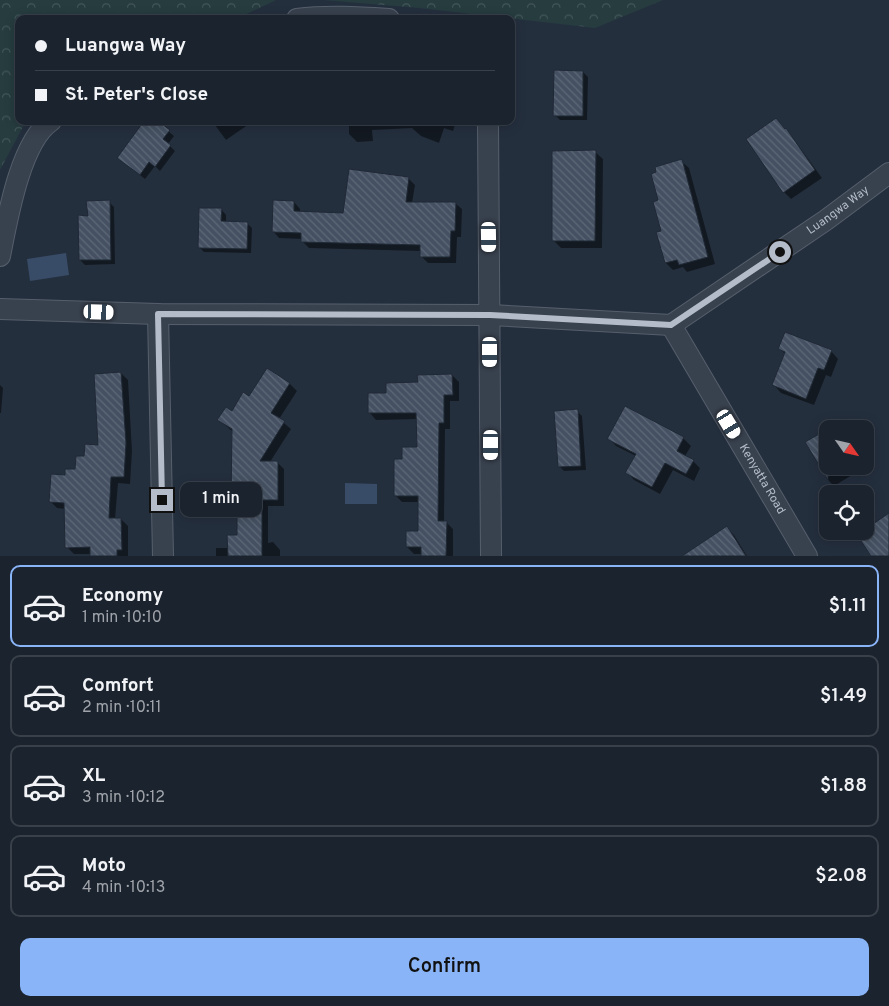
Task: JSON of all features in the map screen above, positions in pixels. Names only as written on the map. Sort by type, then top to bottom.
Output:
[{"type":"street","points":[[0,256],[24,160],[33,141],[47,125]]},
{"type":"street","points":[[488,125],[491,556]]},
{"type":"street","name":"Luangwa Way","points":[[671,325],[826,220],[889,173]]},
{"type":"street","points":[[0,309],[158,314],[490,315],[671,325]]},
{"type":"street","points":[[158,314],[163,556]]},
{"type":"street","name":"Kenyatta Road","points":[[671,325],[807,556]]},
{"type":"green space","points":[[0,0],[276,0],[244,15],[15,15],[15,125],[24,125],[0,170]]},
{"type":"green space","points":[[324,0],[663,0],[595,28],[515,19],[515,15],[481,15]]},
{"type":"water","points":[[66,253],[69,275],[30,281],[27,259]]},
{"type":"water","points":[[345,483],[377,484],[377,504],[345,504]]},
{"type":"building","points":[[554,70],[583,71],[583,116],[553,116]]},
{"type":"building","points":[[776,118],[786,128],[815,170],[783,193],[746,139]]},
{"type":"building","points":[[141,125],[163,125],[170,130],[163,139],[171,145],[155,167],[149,162],[140,175],[117,158]]},
{"type":"building","points":[[596,150],[595,241],[552,241],[552,151]]},
{"type":"building","points":[[682,159],[708,257],[679,265],[677,260],[665,263],[656,232],[661,231],[653,202],[658,200],[651,174],[656,172],[655,167]]},
{"type":"building","points":[[349,169],[409,177],[406,202],[456,202],[455,231],[451,231],[450,257],[420,257],[420,245],[301,242],[301,233],[272,232],[273,200],[294,201],[294,211],[343,213]]},
{"type":"building","points":[[110,200],[111,260],[79,260],[78,215],[88,216],[86,201]]},
{"type":"building","points":[[199,208],[222,208],[221,221],[248,222],[247,249],[198,248]]},
{"type":"building","points":[[785,332],[832,350],[824,370],[818,368],[806,399],[772,385],[785,352],[778,349]]},
{"type":"building","points":[[267,368],[290,383],[271,413],[285,421],[260,461],[278,461],[278,500],[262,500],[262,556],[228,556],[227,535],[237,535],[237,500],[231,500],[232,429],[217,420],[226,407],[232,411],[243,392],[249,396]]},
{"type":"building","points":[[121,372],[126,443],[124,477],[111,477],[109,518],[121,518],[122,550],[117,550],[117,556],[90,556],[90,547],[65,548],[64,503],[49,502],[51,474],[65,475],[65,469],[75,469],[76,456],[84,456],[85,444],[98,445],[94,374]]},
{"type":"building","points":[[452,374],[453,395],[444,395],[444,423],[439,423],[438,521],[447,521],[446,556],[421,556],[421,547],[406,547],[406,531],[418,531],[418,496],[394,496],[394,459],[402,459],[402,447],[417,447],[416,413],[368,413],[368,393],[386,393],[386,383],[418,382],[417,375]]},
{"type":"building","points":[[625,406],[684,437],[677,451],[694,460],[686,474],[665,463],[652,487],[625,473],[636,454],[607,439]]},
{"type":"building","points":[[578,409],[581,466],[558,467],[554,411]]},
{"type":"building","points":[[819,434],[819,465],[805,442]]},
{"type":"building","points":[[889,513],[889,556],[871,556],[860,540],[874,540],[874,523]]},
{"type":"building","points":[[727,526],[746,556],[682,556]]},
{"type":"route","points":[[162,500],[158,314],[490,315],[671,325],[780,252]]}]
